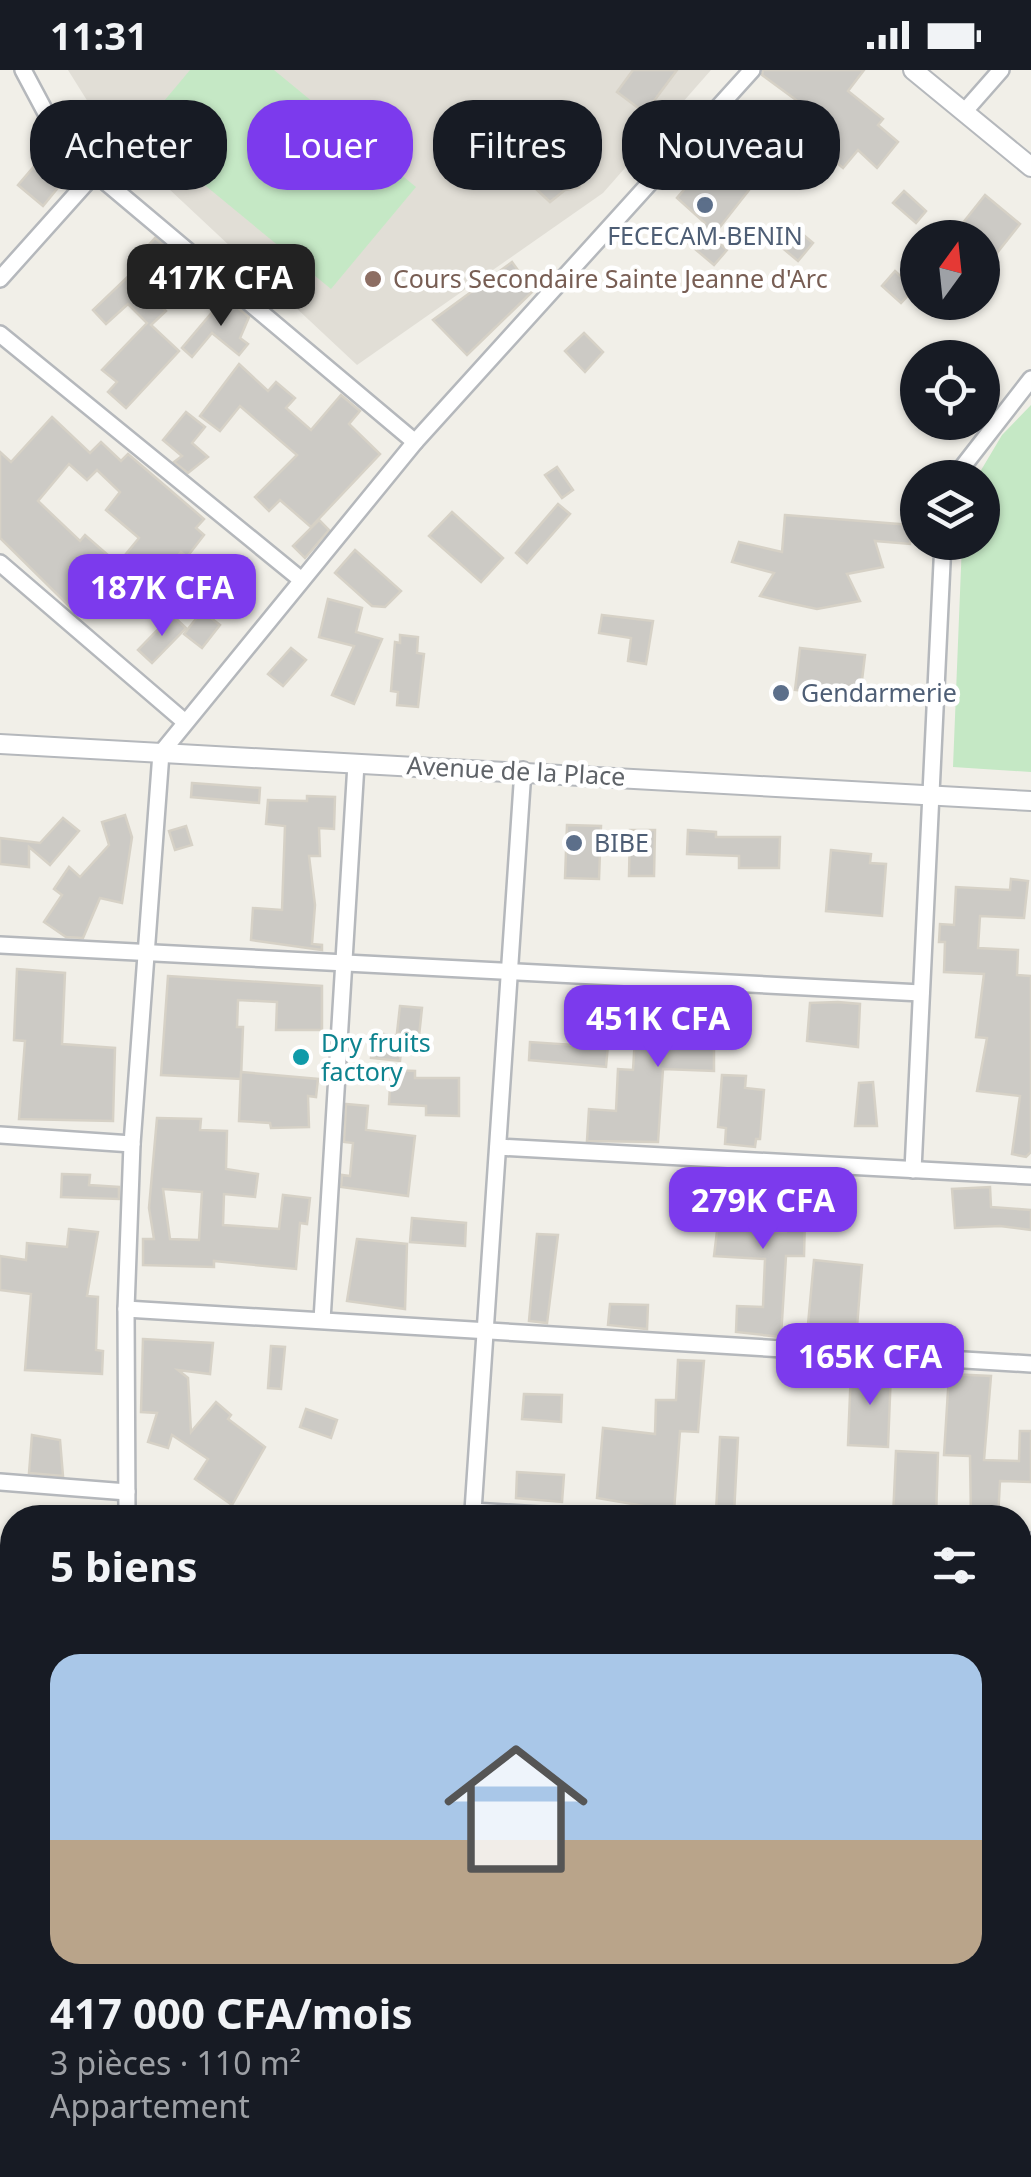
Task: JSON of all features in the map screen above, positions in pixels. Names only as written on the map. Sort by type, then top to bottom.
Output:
[{"type":"street","points":[[23,70],[39,100]]},
{"type":"street","points":[[127,1505],[126,1308],[132,1144],[161,752],[299,578],[415,442],[752,70]]},
{"type":"street","points":[[914,70],[1031,167]]},
{"type":"street","points":[[964,112],[1001,70]]},
{"type":"street","points":[[0,279],[80,190]]},
{"type":"street","points":[[115,190],[415,442]]},
{"type":"street","points":[[0,334],[299,578]]},
{"type":"street","points":[[968,460],[1031,378]]},
{"type":"street","points":[[913,1170],[943,560]]},
{"type":"street","points":[[0,563],[185,722]]},
{"type":"street","name":"Avenue de la Place","points":[[0,744],[1031,801]]},
{"type":"street","points":[[322,1320],[356,764]]},
{"type":"street","points":[[472,1505],[524,770]]},
{"type":"street","points":[[0,945],[511,969],[921,994]]},
{"type":"street","points":[[0,1135],[132,1144]]},
{"type":"street","points":[[498,1147],[1031,1176]]},
{"type":"street","points":[[126,1308],[1031,1364]]},
{"type":"street","points":[[0,1482],[127,1492]]},
{"type":"shaded area","points":[[68,70],[711,70],[685,100],[622,100],[622,171],[603,193],[357,365],[170,190],[227,190],[227,100],[87,100]]},
{"type":"green space","points":[[190,70],[274,70],[310,100],[247,100],[247,190],[416,187],[331,289],[211,190],[227,190],[227,100],[165,100]]},
{"type":"green space","points":[[1031,405],[1031,772],[953,767],[961,560],[1000,560],[1000,460],[987,460],[1002,435]]},
{"type":"building","points":[[633,70],[677,70],[655,100],[628,100],[617,92]]},
{"type":"building","points":[[763,70],[864,70],[848,91],[883,119],[878,125],[898,142],[877,168],[858,150],[843,168],[840,100],[796,100],[762,75]]},
{"type":"building","points":[[30,171],[30,190],[56,190],[43,206],[18,185]]},
{"type":"building","points":[[537,190],[565,190],[550,202]]},
{"type":"building","points":[[684,190],[749,190],[712,237],[727,250],[714,265],[688,243],[705,223],[677,198]]},
{"type":"building","points":[[904,191],[926,211],[918,220],[913,220],[893,203]]},
{"type":"building","points":[[985,195],[1020,224],[1000,249],[1000,220],[965,220]]},
{"type":"building","points":[[794,227],[813,243],[798,261],[779,245]]},
{"type":"building","points":[[155,238],[187,265],[156,301],[166,311],[151,325],[179,351],[126,408],[108,392],[117,382],[102,370],[147,323],[128,304],[106,324],[93,310],[136,269],[131,265]]},
{"type":"building","points":[[512,262],[533,291],[467,355],[433,320]]},
{"type":"building","points":[[895,271],[900,276],[900,302],[882,286]]},
{"type":"building","points":[[225,297],[249,317],[240,338],[248,344],[239,355],[212,333],[192,357],[182,348]]},
{"type":"building","points":[[584,333],[603,352],[585,372],[565,351]]},
{"type":"building","points":[[239,364],[268,391],[276,382],[295,398],[286,408],[311,430],[341,395],[360,411],[349,424],[380,454],[311,527],[280,500],[269,511],[255,497],[297,455],[240,406],[220,431],[200,416]]},
{"type":"building","points":[[186,412],[205,427],[192,443],[208,457],[188,473],[174,462],[182,456],[163,440]]},
{"type":"building","points":[[52,417],[90,453],[101,442],[121,461],[128,454],[204,519],[196,528],[204,535],[187,557],[181,552],[156,581],[125,555],[139,538],[106,510],[120,492],[97,470],[87,480],[69,464],[38,501],[80,541],[85,535],[108,555],[74,592],[85,602],[75,612],[0,538],[0,452],[11,462]]},
{"type":"building","points":[[557,467],[573,490],[562,498],[545,475]]},
{"type":"building","points":[[558,504],[570,514],[527,563],[516,553]]},
{"type":"building","points":[[452,512],[503,558],[481,582],[429,536]]},
{"type":"building","points":[[785,515],[900,524],[900,543],[875,541],[883,567],[847,574],[860,601],[817,609],[760,596],[774,573],[732,562],[739,542],[782,552]]},
{"type":"building","points":[[319,520],[329,530],[305,558],[293,546]]},
{"type":"building","points":[[355,550],[401,591],[385,607],[372,606],[335,573]]},
{"type":"building","points":[[158,584],[170,595],[152,612],[141,600]]},
{"type":"building","points":[[328,599],[362,608],[356,632],[382,639],[354,704],[332,695],[354,646],[319,637]]},
{"type":"building","points":[[202,611],[220,625],[202,648],[184,634]]},
{"type":"building","points":[[172,615],[186,628],[152,663],[138,650]]},
{"type":"building","points":[[602,615],[653,621],[646,664],[628,661],[631,638],[599,633]]},
{"type":"building","points":[[400,635],[418,637],[417,653],[424,654],[418,707],[397,705],[398,692],[391,691],[395,642],[400,643]]},
{"type":"building","points":[[291,648],[306,660],[283,686],[268,674]]},
{"type":"building","points":[[800,648],[865,655],[860,697],[795,690]]},
{"type":"building","points":[[192,783],[260,788],[259,803],[191,797]]},
{"type":"building","points":[[307,796],[335,797],[334,829],[319,828],[320,856],[309,856],[315,905],[312,944],[322,945],[322,950],[251,940],[253,908],[282,910],[285,826],[266,824],[268,800],[307,801]]},
{"type":"building","points":[[125,815],[132,837],[122,903],[100,898],[83,938],[66,937],[44,922],[62,895],[54,889],[69,867],[80,877],[109,845],[102,822]]},
{"type":"building","points":[[63,818],[79,831],[50,865],[29,847],[29,867],[0,864],[0,838],[40,843]]},
{"type":"building","points":[[567,825],[601,826],[599,879],[565,878]]},
{"type":"building","points":[[186,826],[192,845],[175,850],[169,831]]},
{"type":"building","points":[[630,830],[655,830],[654,876],[629,876]]},
{"type":"building","points":[[688,830],[716,832],[716,837],[780,837],[779,868],[739,868],[739,856],[687,854]]},
{"type":"building","points":[[831,850],[871,854],[870,863],[886,864],[882,916],[826,911]]},
{"type":"building","points":[[1011,879],[1028,881],[1024,918],[980,916],[978,948],[1018,950],[1017,975],[1031,976],[1031,1152],[1026,1157],[1012,1154],[1020,1096],[977,1091],[987,1038],[976,1037],[984,974],[944,972],[945,942],[939,942],[940,924],[954,925],[956,887],[1010,890]]},
{"type":"building","points":[[17,969],[65,973],[62,1044],[115,1048],[113,1121],[19,1119],[25,1041],[14,1040]]},
{"type":"building","points":[[168,976],[322,986],[322,1030],[276,1030],[277,1002],[238,1000],[237,1027],[243,1027],[241,1079],[161,1075]]},
{"type":"building","points":[[585,987],[624,990],[622,1003],[612,1002],[606,1067],[529,1060],[530,1042],[589,1046],[593,999],[583,998]]},
{"type":"building","points":[[688,992],[726,994],[725,1016],[714,1015],[714,1071],[663,1069],[658,1142],[587,1141],[589,1109],[616,1111],[618,1069],[633,1070],[636,1021],[667,1023],[668,1016],[686,1016]]},
{"type":"building","points":[[810,1003],[860,1004],[858,1047],[807,1041]]},
{"type":"building","points":[[400,1006],[422,1008],[419,1036],[397,1033]]},
{"type":"building","points":[[374,1033],[403,1036],[400,1061],[371,1058]]},
{"type":"building","points":[[391,1070],[415,1071],[415,1078],[459,1078],[459,1116],[426,1115],[426,1106],[389,1104]]},
{"type":"building","points":[[241,1072],[318,1079],[316,1097],[308,1096],[309,1127],[271,1128],[270,1123],[239,1121]]},
{"type":"building","points":[[722,1075],[746,1076],[745,1088],[764,1090],[760,1139],[756,1139],[755,1147],[725,1144],[726,1128],[718,1127]]},
{"type":"building","points":[[873,1082],[877,1126],[855,1126],[859,1083]]},
{"type":"building","points":[[346,1104],[368,1106],[366,1130],[415,1136],[408,1196],[341,1187],[342,1175],[350,1176],[353,1143],[344,1142]]},
{"type":"building","points":[[157,1118],[201,1119],[200,1130],[227,1131],[226,1169],[258,1174],[255,1197],[224,1194],[223,1225],[279,1229],[283,1195],[310,1198],[307,1224],[300,1223],[296,1269],[214,1261],[214,1267],[143,1265],[143,1239],[154,1239],[149,1208]],"holes":[[[163,1189],[202,1192],[199,1240],[170,1239]]]},
{"type":"building","points":[[62,1174],[90,1175],[89,1185],[119,1187],[119,1199],[61,1197]]},
{"type":"building","points":[[788,1186],[812,1187],[810,1217],[805,1217],[804,1256],[786,1256],[781,1337],[736,1332],[737,1306],[763,1307],[765,1259],[714,1256],[722,1190],[758,1194],[753,1231],[786,1232]]},
{"type":"building","points":[[990,1187],[991,1207],[1031,1210],[1031,1230],[1000,1226],[955,1228],[952,1189]]},
{"type":"building","points":[[412,1218],[466,1223],[465,1246],[410,1242]]},
{"type":"building","points":[[69,1229],[98,1232],[87,1296],[98,1297],[96,1350],[103,1351],[102,1374],[25,1370],[31,1294],[0,1290],[0,1256],[26,1260],[27,1243],[67,1247]]},
{"type":"building","points":[[537,1234],[558,1235],[547,1323],[529,1321]]},
{"type":"building","points":[[357,1239],[407,1244],[405,1309],[347,1301]]},
{"type":"building","points":[[814,1260],[862,1265],[856,1339],[807,1335]]},
{"type":"building","points":[[610,1304],[648,1305],[647,1329],[608,1325]]},
{"type":"building","points":[[143,1339],[213,1343],[210,1374],[178,1370],[188,1378],[191,1432],[216,1402],[231,1415],[228,1419],[265,1447],[232,1505],[195,1479],[208,1459],[172,1435],[168,1448],[148,1442],[157,1413],[141,1412]]},
{"type":"building","points":[[271,1346],[285,1347],[281,1389],[268,1388]]},
{"type":"building","points":[[678,1360],[704,1361],[698,1432],[680,1431],[674,1505],[638,1505],[597,1498],[603,1428],[655,1434],[656,1400],[676,1400]]},
{"type":"building","points":[[851,1369],[891,1371],[888,1447],[848,1445]]},
{"type":"building","points":[[949,1374],[991,1376],[984,1460],[1019,1461],[1020,1431],[1031,1431],[1031,1482],[1000,1481],[999,1505],[971,1505],[970,1456],[944,1455]]},
{"type":"building","points":[[524,1394],[562,1395],[561,1422],[522,1419]]},
{"type":"building","points":[[306,1409],[337,1420],[331,1438],[300,1427]]},
{"type":"building","points":[[32,1435],[60,1440],[63,1476],[29,1473]]},
{"type":"building","points":[[720,1437],[738,1438],[734,1505],[716,1505]]},
{"type":"building","points":[[896,1451],[938,1453],[936,1505],[894,1505]]},
{"type":"building","points":[[517,1472],[564,1475],[562,1502],[516,1498]]},
{"type":"place","name":"FECECAM-BENIN","points":[[705,205]]},
{"type":"place","name":"Cours Secondaire Sainte Jeanne d'Arc","points":[[373,279]]},
{"type":"place","name":"Gendarmerie","points":[[781,693]]},
{"type":"place","name":"BIBE","points":[[574,843]]},
{"type":"place","name":"Dry fruits factory","points":[[301,1057]]}]
